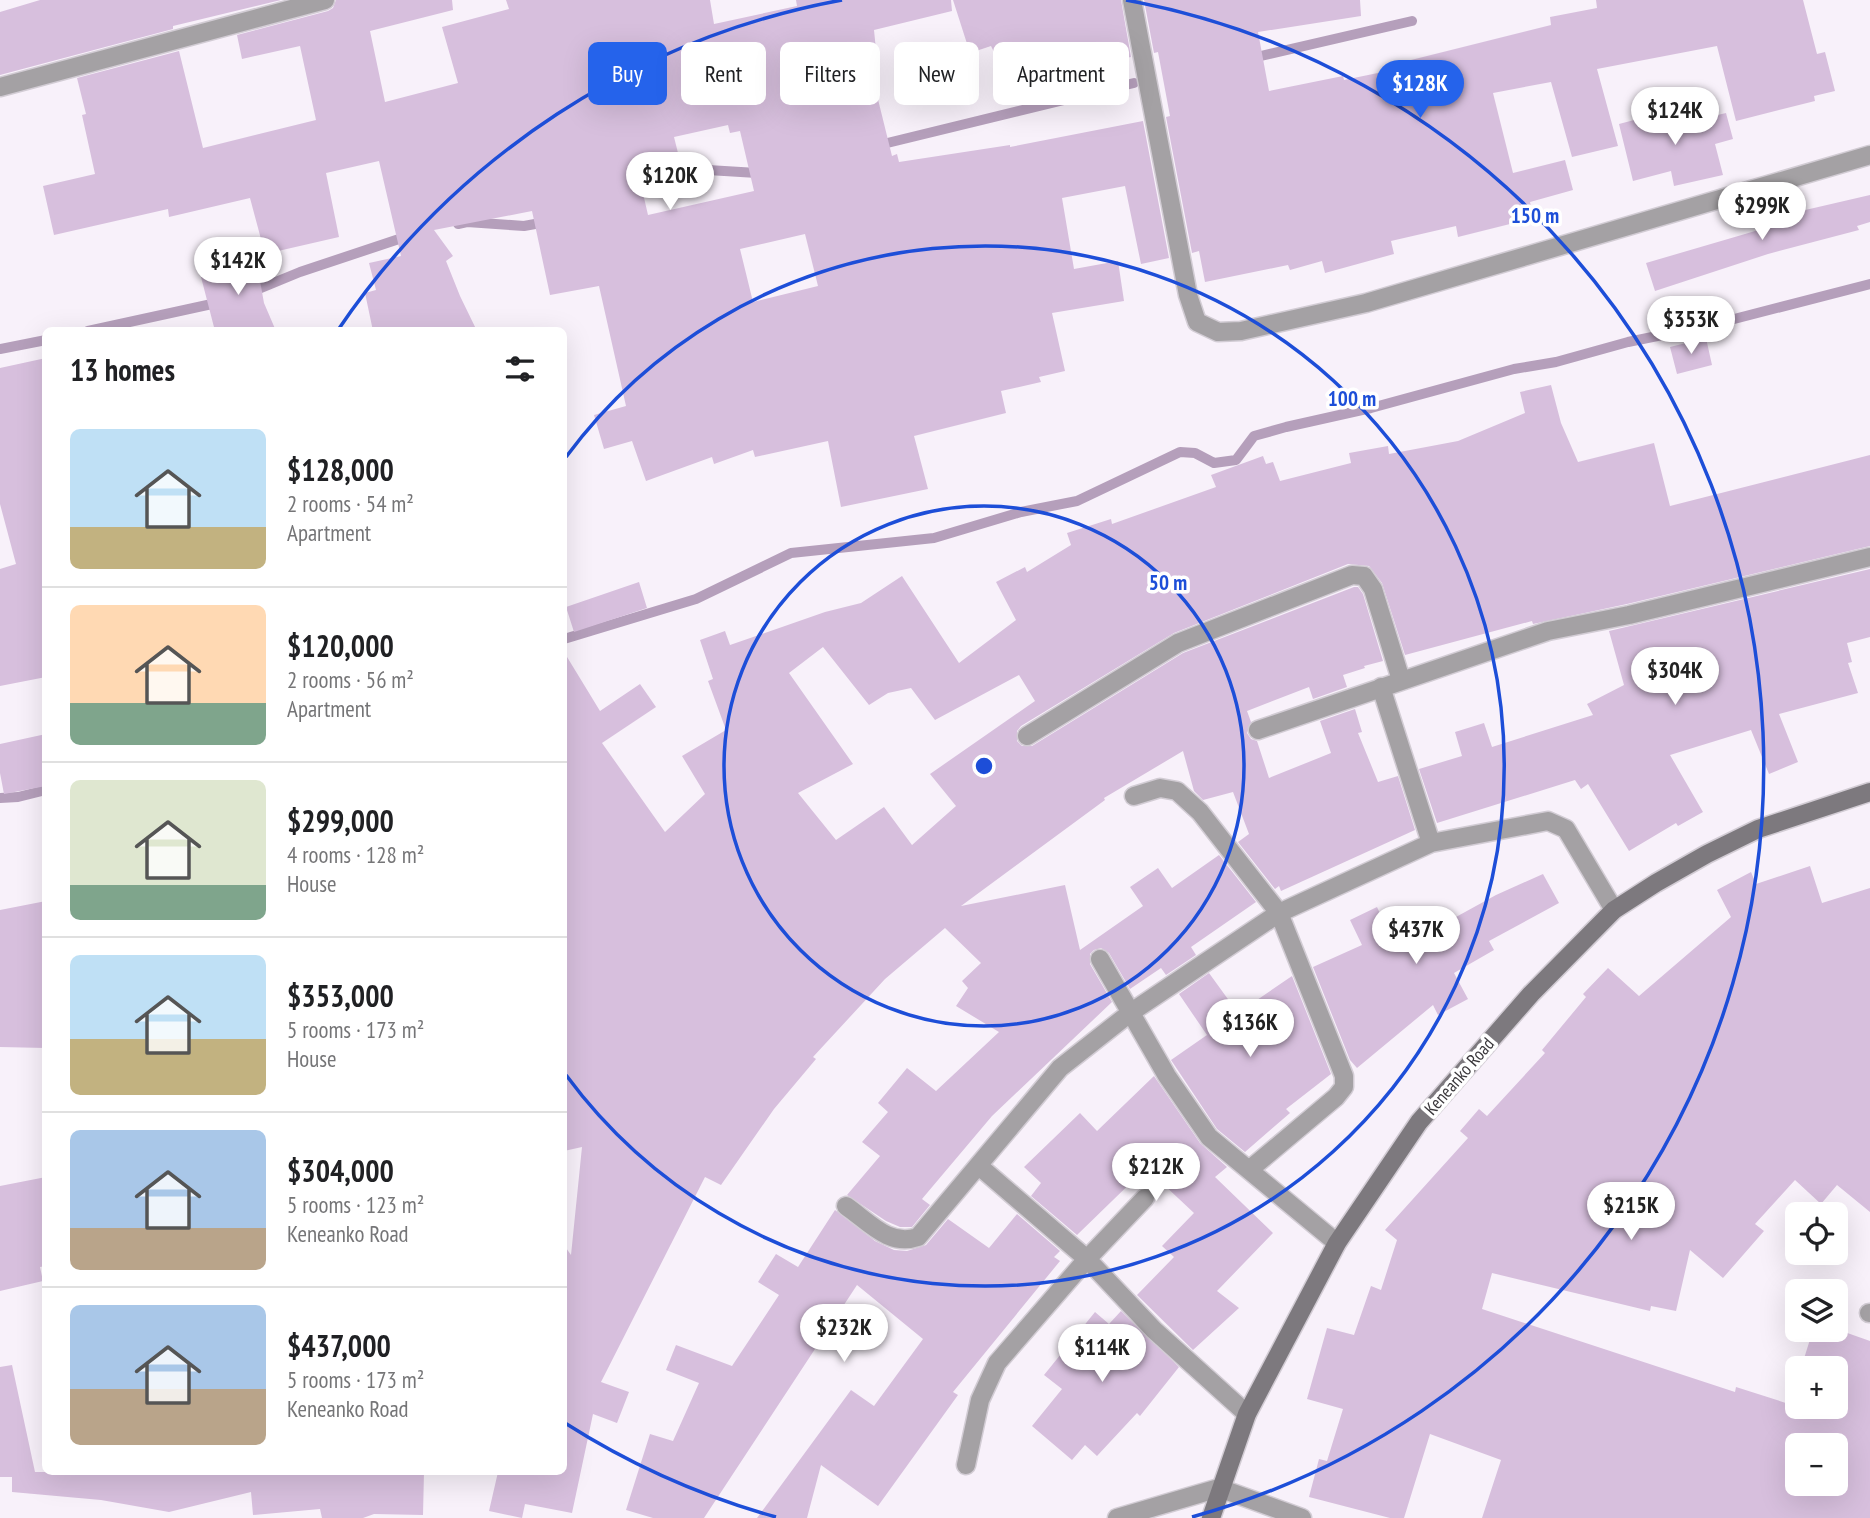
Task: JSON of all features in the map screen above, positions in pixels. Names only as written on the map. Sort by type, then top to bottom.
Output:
[{"type":"street","points":[[0,87],[325,0]]},
{"type":"street","points":[[1132,0],[1188,295],[1197,322],[1218,332],[1241,331],[1366,303],[1870,155]]},
{"type":"street","points":[[1258,730],[1548,631],[1629,615],[1870,557]]},
{"type":"street","points":[[1027,736],[1178,643],[1352,575],[1364,576],[1373,589],[1401,680]]},
{"type":"street","points":[[1381,687],[1431,843]]},
{"type":"street","points":[[1134,796],[1160,788],[1177,791],[1200,812],[1279,913],[1344,1076],[1344,1087],[1336,1097],[1249,1170]]},
{"type":"street","name":"Keneanko Road","points":[[1210,1518],[1247,1414],[1337,1243],[1419,1122],[1531,994],[1614,910],[1696,859],[1758,829],[1870,792]]},
{"type":"street","points":[[846,1206],[891,1239],[905,1242],[918,1237],[1060,1068],[1130,1013],[1279,913],[1431,843],[1548,821],[1566,829],[1614,910]]},
{"type":"street","points":[[1100,959],[1167,1076],[1209,1137],[1337,1243]]},
{"type":"street","points":[[979,1166],[1087,1259],[1154,1330],[1247,1414]]},
{"type":"street","points":[[966,1465],[980,1400],[997,1363],[1087,1259],[1145,1198]]},
{"type":"street","points":[[1117,1518],[1219,1488],[1302,1518]]},
{"type":"building","points":[[40,0],[281,0],[173,26],[173,29],[0,75],[0,12]]},
{"type":"building","points":[[336,0],[452,0],[453,10],[370,31],[385,102],[458,83],[442,27],[509,9],[506,0],[710,0],[714,24],[797,6],[796,0],[951,0],[952,11],[874,30],[875,42],[780,42],[780,105],[879,105],[892,156],[897,154],[899,162],[1010,147],[1143,121],[1169,258],[1141,264],[1125,186],[1062,198],[1074,269],[1118,261],[1124,301],[1052,313],[1065,371],[1039,377],[1041,382],[1001,391],[1006,413],[914,436],[928,489],[841,507],[828,441],[755,457],[753,450],[714,464],[712,457],[646,481],[632,441],[604,449],[594,415],[626,406],[599,286],[550,295],[532,211],[434,230],[453,256],[446,261],[475,327],[372,327],[365,293],[376,290],[369,263],[401,256],[379,161],[326,173],[339,237],[265,254],[250,198],[169,217],[168,209],[54,235],[43,186],[95,174],[82,115],[86,114],[77,78],[179,51],[203,148],[316,120],[300,46],[242,59],[237,35],[328,11],[333,8]],"holes":[[[728,125],[730,133],[740,131],[754,191],[648,215],[636,163],[678,153],[674,137]],[[805,234],[818,286],[753,302],[740,249]]]},
{"type":"building","points":[[953,0],[1121,0],[1128,42],[993,42],[993,50],[991,46],[979,50],[979,42],[966,42]]},
{"type":"building","points":[[1144,0],[1360,0],[1361,16],[1258,32],[1269,91],[1343,76],[1344,80],[1397,69],[1395,64],[1551,25],[1550,17],[1597,8],[1596,0],[1803,0],[1817,54],[1825,52],[1835,91],[1814,96],[1815,101],[1736,121],[1717,46],[1597,69],[1618,146],[1572,157],[1551,82],[1493,93],[1513,173],[1565,160],[1573,190],[1530,202],[1534,218],[1458,237],[1456,226],[1391,241],[1394,254],[1325,273],[1322,261],[1290,270],[1288,265],[1205,282],[1199,251],[1192,253],[1166,117],[1170,116],[1158,52],[1154,53]]},
{"type":"building","points":[[1676,109],[1680,124],[1726,113],[1733,139],[1715,144],[1723,175],[1674,186],[1671,171],[1633,181],[1619,124]]},
{"type":"building","points":[[1870,195],[1870,222],[1857,226],[1859,230],[1768,254],[1655,291],[1646,263],[1803,217],[1801,211]]},
{"type":"building","points":[[255,253],[264,303],[274,327],[214,327],[201,277],[225,272],[222,262]]},
{"type":"building","points":[[1706,338],[1712,365],[1677,374],[1670,347]]},
{"type":"building","points":[[42,359],[42,678],[0,686],[0,569],[16,564],[0,504],[0,368]]},
{"type":"building","points":[[1551,385],[1561,423],[1578,462],[1654,443],[1670,506],[1870,455],[1870,546],[1627,604],[1533,624],[1532,621],[1405,655],[1382,583],[1369,566],[1348,564],[1174,633],[1021,726],[1017,731],[1017,741],[1022,746],[1032,746],[1183,653],[1358,587],[1363,594],[1383,661],[1343,675],[1347,687],[1313,699],[1309,687],[1247,711],[1251,722],[1247,733],[1251,739],[1257,741],[1269,778],[1331,753],[1320,721],[1355,709],[1362,732],[1358,733],[1378,782],[1398,776],[1415,830],[1281,891],[1279,886],[1275,889],[1238,842],[1249,834],[1233,792],[1203,800],[1194,791],[1183,751],[1104,798],[1105,800],[961,906],[1065,885],[1080,950],[1143,906],[1130,887],[1158,868],[1172,888],[1219,855],[1256,902],[1191,947],[1196,955],[1166,975],[1161,968],[1130,989],[1109,953],[1101,948],[1094,950],[1090,954],[1090,964],[1112,1002],[992,1116],[922,1199],[930,1205],[912,1227],[900,1227],[847,1195],[880,1156],[862,1142],[888,1112],[878,1103],[907,1068],[936,1091],[999,1032],[956,1006],[968,988],[962,981],[981,963],[945,928],[885,979],[813,1057],[816,1059],[774,1109],[721,1185],[705,1177],[601,1382],[629,1392],[617,1423],[593,1414],[572,1513],[525,1504],[522,1518],[489,1511],[497,1475],[567,1475],[567,1249],[571,1255],[582,1147],[567,1150],[567,657],[600,711],[640,684],[656,707],[602,743],[665,832],[705,794],[682,756],[726,730],[708,681],[713,679],[700,640],[725,631],[730,645],[825,612],[861,603],[902,576],[959,663],[1016,620],[996,582],[1025,567],[1027,572],[1071,545],[1067,533],[1111,519],[1112,524],[1216,487],[1211,475],[1263,456],[1266,464],[1273,462],[1280,481],[1351,463],[1349,453],[1388,446],[1389,454],[1458,441],[1525,413],[1520,392]],"holes":[[[823,647],[869,705],[888,693],[911,688],[935,720],[1019,675],[1035,701],[930,774],[956,806],[912,845],[884,807],[836,840],[798,793],[853,764],[789,673]]]},
{"type":"building","points":[[1870,569],[1870,637],[1847,643],[1852,662],[1848,663],[1858,693],[1779,714],[1798,762],[1769,774],[1751,730],[1670,755],[1703,812],[1678,826],[1676,823],[1629,851],[1588,784],[1581,789],[1575,780],[1437,823],[1419,769],[1462,756],[1455,732],[1484,723],[1492,747],[1593,715],[1587,704],[1624,685],[1609,631]]},
{"type":"building","points":[[639,582],[647,608],[574,632],[567,607]]},
{"type":"building","points":[[42,735],[42,787],[4,794],[0,773],[0,744]]},
{"type":"building","points":[[1810,866],[1822,903],[1870,888],[1870,1212],[1837,1185],[1823,1202],[1819,1202],[1795,1180],[1755,1224],[1764,1231],[1723,1278],[1690,1250],[1676,1311],[1651,1306],[1650,1311],[1492,1273],[1482,1309],[1735,1392],[1736,1387],[1785,1403],[1785,1419],[1848,1419],[1848,1356],[1805,1356],[1809,1342],[1848,1342],[1848,1333],[1870,1341],[1870,1518],[1482,1518],[1501,1460],[1430,1434],[1404,1518],[1390,1518],[1309,1497],[1319,1459],[1327,1461],[1343,1409],[1307,1399],[1327,1328],[1354,1335],[1371,1286],[1381,1290],[1397,1240],[1385,1230],[1468,1138],[1460,1131],[1479,1109],[1487,1116],[1545,1053],[1542,1050],[1586,997],[1583,994],[1608,968],[1639,996],[1731,917],[1717,890],[1751,872],[1756,884]]},
{"type":"building","points":[[1543,874],[1559,903],[1489,941],[1494,950],[1454,973],[1468,999],[1438,1015],[1433,1005],[1357,1068],[1350,1060],[1313,967],[1362,945],[1350,920],[1377,907],[1389,933],[1439,910],[1445,923],[1496,895]]},
{"type":"building","points":[[42,902],[42,1048],[0,1047],[0,910]]},
{"type":"building","points":[[1209,973],[1238,1013],[1292,976],[1331,1074],[1286,1109],[1290,1113],[1245,1152],[1217,1129],[1171,1060],[1207,1035],[1179,994]]},
{"type":"building","points":[[1154,1076],[1200,1143],[1227,1167],[1215,1177],[1273,1233],[1217,1291],[1239,1308],[1193,1350],[1137,1295],[1174,1257],[1162,1246],[1194,1213],[1146,1168],[1077,1235],[1031,1196],[1041,1183],[1024,1167],[1080,1113],[1097,1131]]},
{"type":"building","points":[[42,1178],[42,1281],[0,1291],[0,1186]]},
{"type":"building","points":[[835,1210],[875,1241],[894,1250],[907,1251],[926,1245],[948,1219],[989,1248],[1017,1214],[1060,1251],[1054,1257],[1060,1261],[953,1392],[958,1395],[878,1506],[821,1465],[807,1518],[757,1518],[851,1390],[874,1406],[923,1339],[857,1285],[704,1518],[653,1518],[626,1510],[650,1434],[673,1441],[699,1383],[666,1370],[676,1345],[732,1366],[779,1295],[758,1282],[776,1254],[798,1267]]},
{"type":"building","points":[[1121,1311],[1179,1367],[1140,1416],[1137,1413],[1097,1456],[1085,1445],[1072,1460],[1032,1426],[1062,1389],[1044,1375],[1095,1312],[1109,1324]]},
{"type":"building","points":[[12,1365],[35,1472],[42,1472],[42,1475],[424,1475],[423,1515],[374,1514],[363,1518],[322,1518],[320,1509],[253,1515],[251,1492],[169,1512],[101,1500],[12,1492],[12,1477],[0,1477],[0,1367]]},
{"type":"waterway","points":[[1248,59],[1412,21]]},
{"type":"waterway","points":[[875,146],[1134,83]]},
{"type":"waterway","points":[[632,198],[662,179],[708,170],[757,173],[763,171]]},
{"type":"waterway","points":[[458,224],[467,222],[524,226],[546,222]]},
{"type":"waterway","points":[[249,293],[300,272],[408,236]]},
{"type":"waterway","points":[[567,638],[696,599],[791,553],[934,538],[1021,512],[1077,501],[1180,452],[1195,453],[1214,463],[1236,460],[1254,436],[1286,427],[1371,408],[1514,369],[1556,362],[1628,342],[1711,325],[1870,284]]},
{"type":"waterway","points":[[106,327],[221,302]]},
{"type":"waterway","points":[[0,349],[42,341]]},
{"type":"waterway","points":[[0,798],[42,791]]}]
